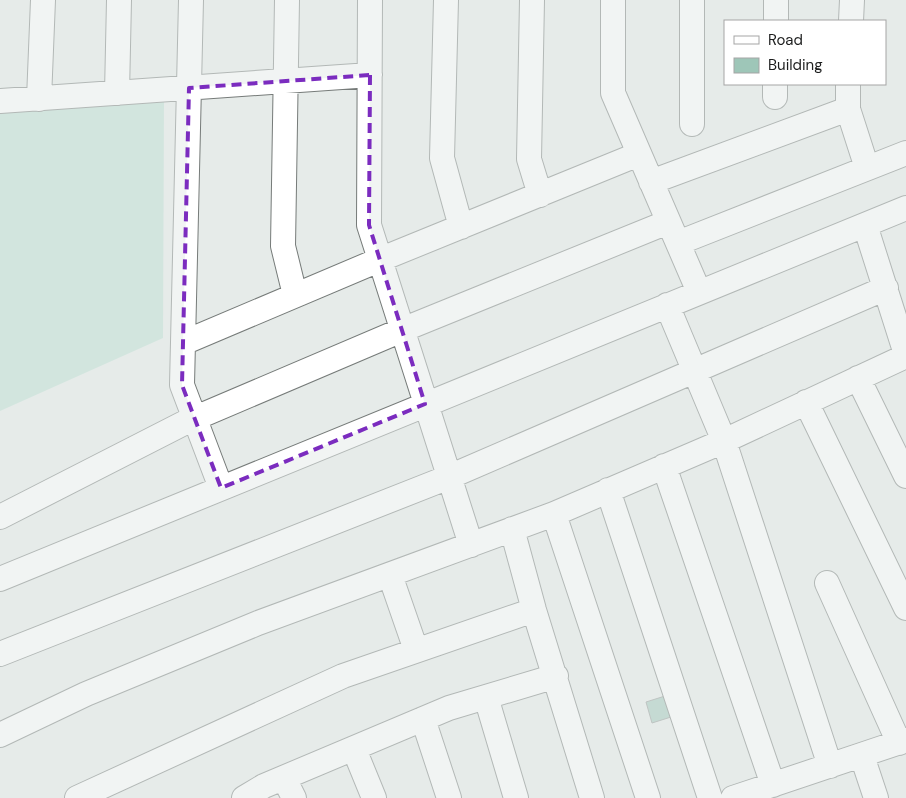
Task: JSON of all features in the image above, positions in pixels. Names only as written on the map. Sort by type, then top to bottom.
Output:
[{"type":"street","points":[[39,98],[43,0]]},
{"type":"street","points":[[117,93],[119,0]]},
{"type":"street","points":[[192,0],[182,385],[221,488]]},
{"type":"street","points":[[287,0],[283,246],[295,296]]},
{"type":"street","points":[[370,0],[369,225],[471,545]]},
{"type":"street","points":[[446,0],[442,158],[461,227]]},
{"type":"street","points":[[532,0],[530,159],[540,194]]},
{"type":"street","points":[[613,0],[613,93],[699,292]]},
{"type":"street","points":[[692,0],[692,124]]},
{"type":"street","points":[[776,0],[776,20]]},
{"type":"street","points":[[851,20],[852,0]]},
{"type":"street","points":[[0,101],[370,75]]},
{"type":"street","points":[[848,85],[848,109],[867,168]]},
{"type":"street","points":[[651,182],[848,109]]},
{"type":"street","points":[[0,517],[195,418],[402,330],[673,232],[867,168],[906,153]]},
{"type":"street","points":[[183,343],[379,260],[639,154]]},
{"type":"street","points":[[0,579],[906,208]]},
{"type":"street","points":[[0,735],[86,694],[240,631],[554,514],[724,441],[906,355],[865,225]]},
{"type":"street","points":[[0,654],[449,477],[886,288]]},
{"type":"street","points":[[667,306],[724,441],[830,766]]},
{"type":"street","points":[[858,378],[906,476]]},
{"type":"street","points":[[806,402],[906,608]]},
{"type":"street","points":[[664,466],[784,788]]},
{"type":"street","points":[[608,490],[710,798]]},
{"type":"street","points":[[554,514],[648,798]]},
{"type":"street","points":[[512,529],[534,610],[556,676],[592,798]]},
{"type":"street","points":[[390,574],[416,650]]},
{"type":"street","points":[[733,798],[784,788],[830,766],[902,741],[827,583]]},
{"type":"street","points":[[77,798],[343,676],[534,610]]},
{"type":"street","points":[[247,797],[289,788],[354,748],[449,708],[556,676]]},
{"type":"street","points":[[486,697],[516,798]]},
{"type":"street","points":[[423,719],[448,798]]},
{"type":"street","points":[[354,748],[374,798]]},
{"type":"street","points":[[862,756],[876,798]]},
{"type":"highlighted area","points":[[370,75],[369,225],[425,404],[221,488],[182,385],[189,88]]},
{"type":"green space","points":[[164,102],[163,338],[0,411],[0,113]]},
{"type":"building","points":[[665,696],[671,717],[652,723],[646,702]]}]
